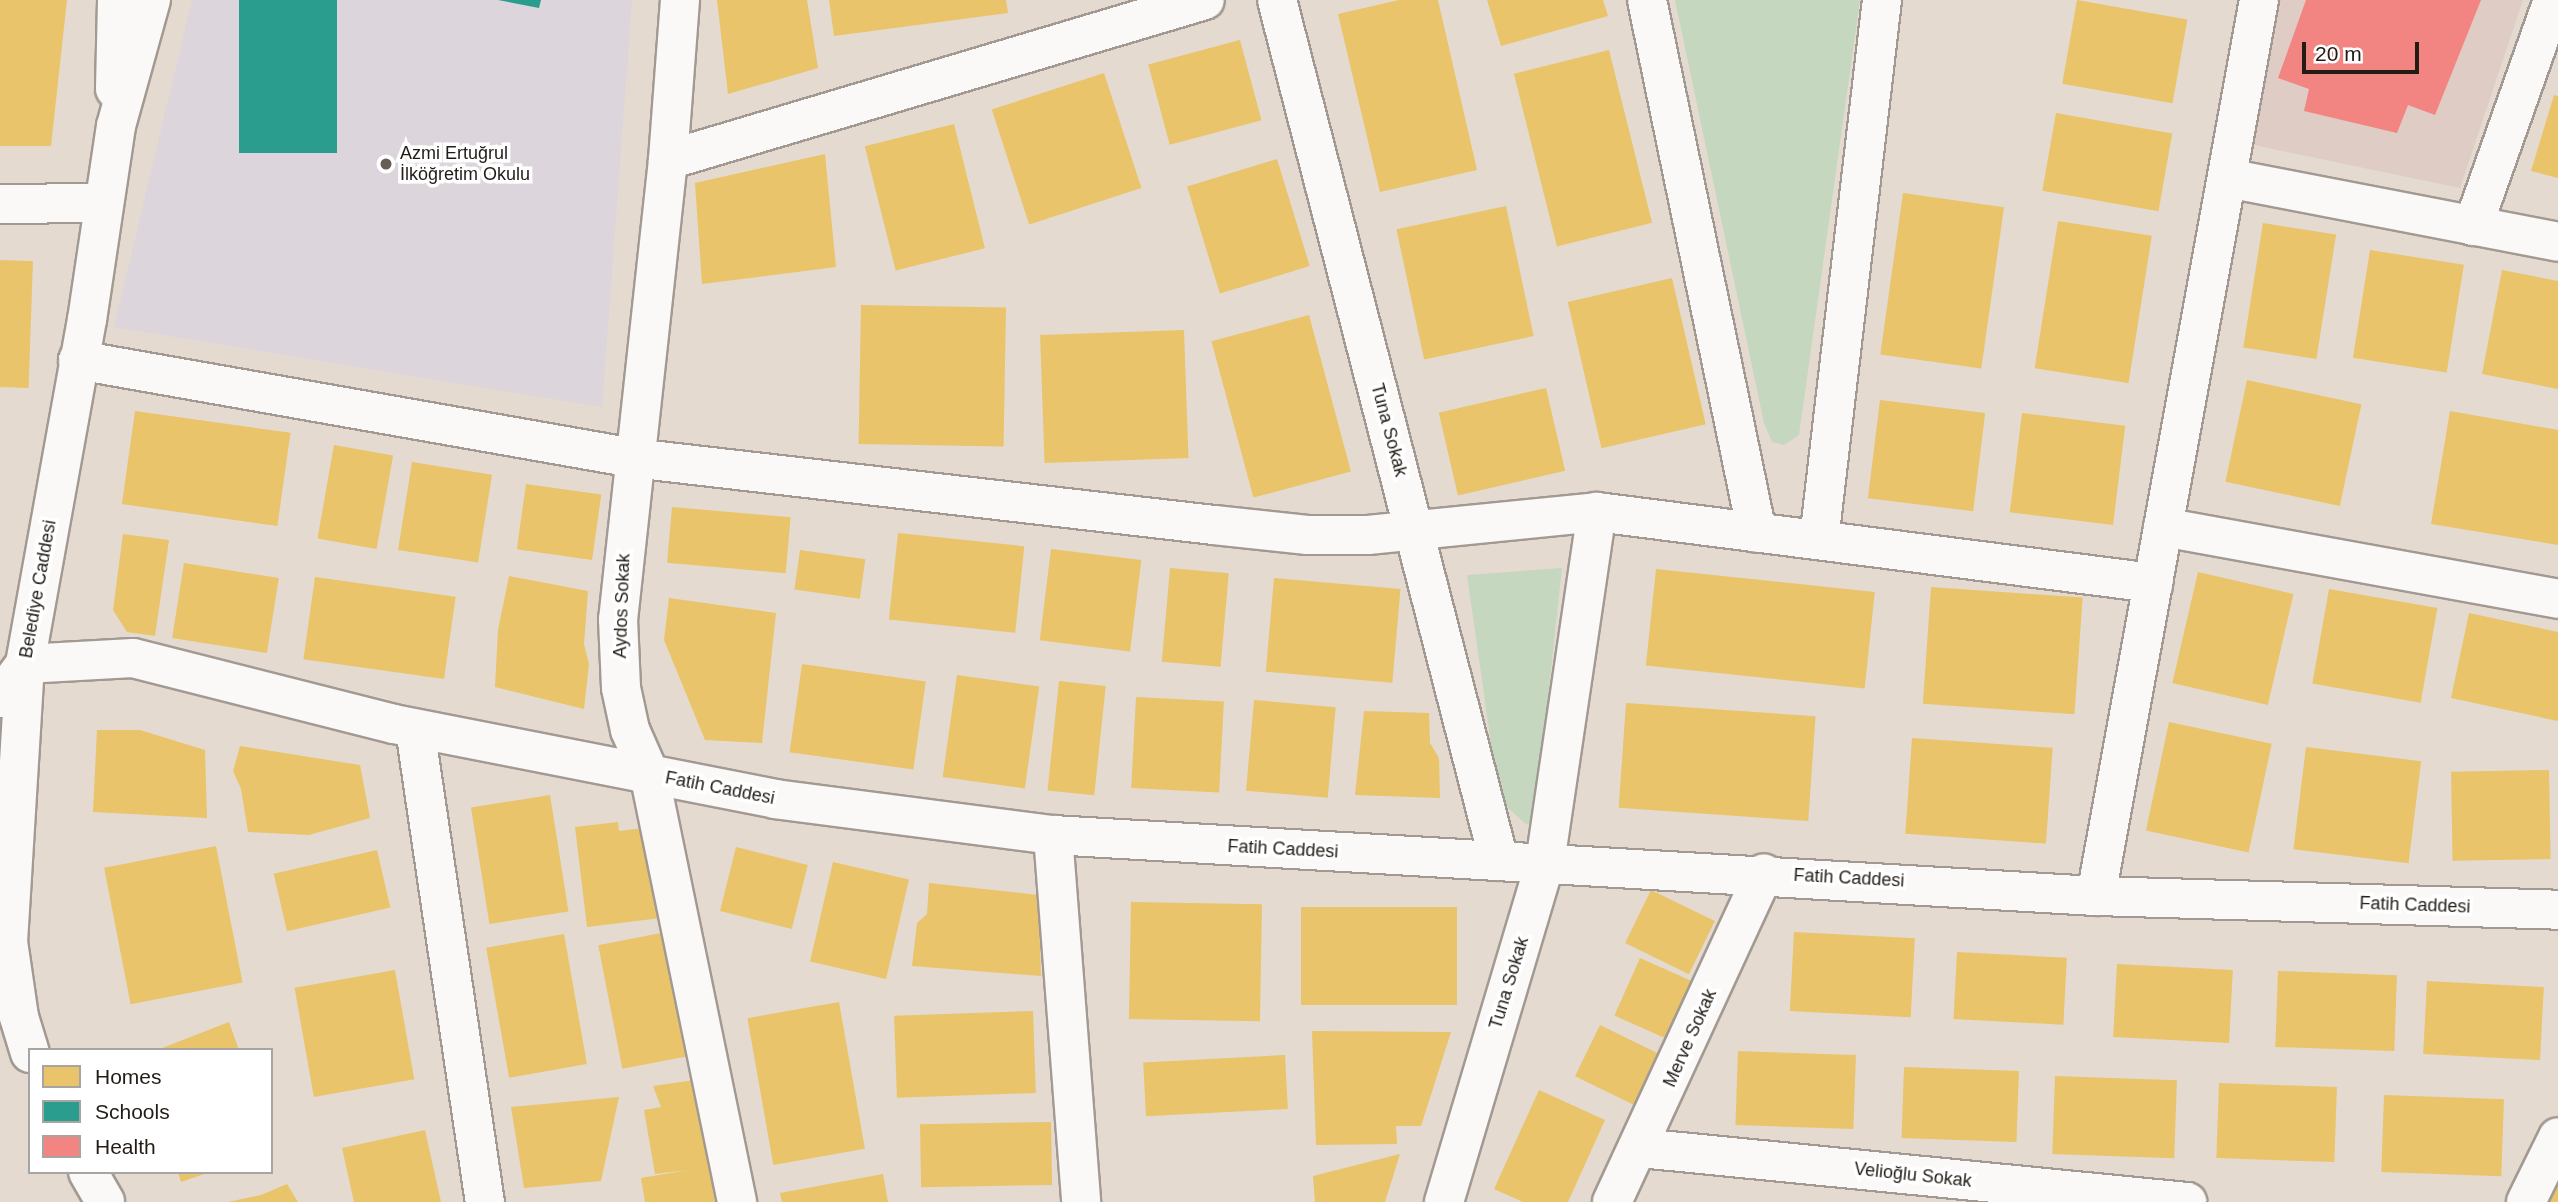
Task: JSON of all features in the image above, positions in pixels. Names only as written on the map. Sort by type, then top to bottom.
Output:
[{"type":"street","points":[[116,126],[117,0]]},
{"type":"street","points":[[116,126],[151,0]]},
{"type":"street","name":"Aydos Sokak","points":[[680,0],[668,160],[633,458],[618,619],[621,688],[630,730],[649,773],[737,1202]]},
{"type":"street","points":[[668,160],[1205,0]]},
{"type":"street","name":"Tuna Sokak","points":[[1277,0],[1499,861]]},
{"type":"street","points":[[1647,0],[1757,533]]},
{"type":"street","points":[[1819,540],[1882,0]]},
{"type":"street","points":[[2473,226],[2553,0]]},
{"type":"street","points":[[2096,896],[2227,178],[2256,1]]},
{"type":"street","name":"Belediye Caddesi","points":[[28,1048],[4,954],[24,664],[116,126]]},
{"type":"street","points":[[2227,178],[2558,242]]},
{"type":"street","points":[[0,204],[103,203]]},
{"type":"street","points":[[78,360],[633,458],[1307,535],[1416,533],[1597,512],[2153,583]]},
{"type":"street","name":"Tuna Sokak","points":[[1444,1202],[1545,863],[1597,512]]},
{"type":"street","points":[[2163,527],[2558,598]]},
{"type":"street","name":"Fatih Caddesi","points":[[24,664],[133,658],[224,685],[415,729],[775,799],[1053,835],[1499,861],[1764,873],[2096,896],[2558,910]]},
{"type":"street","points":[[0,698],[24,664]]},
{"type":"street","points":[[415,729],[485,1202]]},
{"type":"street","points":[[1053,835],[1081,1202]]},
{"type":"street","name":"Merve Sokak","points":[[1612,1202],[1640,1148],[1764,873]]},
{"type":"street","points":[[2526,1202],[2557,1145]]},
{"type":"street","name":"Velioğlu Sokak","points":[[1640,1148],[2187,1202]]},
{"type":"street","points":[[89,1174],[105,1202]]},
{"type":"shaded area","name":"Azmi Ertuğrul İlköğretim Okulu","points":[[192,0],[632,0],[602,407],[114,327]]},
{"type":"shaded area","points":[[2276,0],[2523,0],[2460,188],[2249,144]]},
{"type":"green space","points":[[1675,0],[1860,0],[1799,435],[1784,445],[1772,442],[1764,423]]},
{"type":"green space","points":[[1562,568],[1535,816],[1527,825],[1499,800],[1467,575]]},
{"type":"building: Homes","points":[[0,0],[67,0],[51,146],[0,146]]},
{"type":"building: Homes","points":[[717,0],[807,0],[818,68],[728,94]]},
{"type":"building: Homes","points":[[829,0],[1006,0],[1008,13],[834,36]]},
{"type":"building: Homes","points":[[1399,0],[1438,0],[1477,170],[1380,192],[1338,14]]},
{"type":"building: Homes","points":[[1487,0],[1603,0],[1608,16],[1501,46]]},
{"type":"building: Homes","points":[[2077,0],[2187,19],[2173,103],[2062,84]]},
{"type":"building: Homes","points":[[1240,40],[1261,120],[1170,145],[1148,65]]},
{"type":"building: Homes","points":[[1609,50],[1652,223],[1557,246],[1514,74]]},
{"type":"building: Homes","points":[[1104,73],[1141,188],[1029,225],[992,109]]},
{"type":"building: Homes","points":[[2554,95],[2558,96],[2558,178],[2531,171]]},
{"type":"building: Homes","points":[[2056,113],[2172,133],[2158,211],[2042,191]]},
{"type":"building: Homes","points":[[954,124],[985,248],[896,270],[865,146]]},
{"type":"building: Homes","points":[[825,154],[836,267],[702,284],[695,183]]},
{"type":"building: Homes","points":[[1277,159],[1310,266],[1220,294],[1187,186]]},
{"type":"building: Homes","points":[[1903,193],[2004,207],[1981,369],[1880,354]]},
{"type":"building: Homes","points":[[1506,206],[1534,336],[1424,359],[1396,229]]},
{"type":"building: Homes","points":[[2058,221],[2152,236],[2129,383],[2035,368]]},
{"type":"building: Homes","points":[[2263,223],[2336,235],[2316,359],[2243,347]]},
{"type":"building: Homes","points":[[2370,250],[2464,265],[2447,373],[2353,358]]},
{"type":"building: Homes","points":[[0,260],[33,261],[29,388],[0,387]]},
{"type":"building: Homes","points":[[2502,270],[2558,281],[2558,389],[2482,374]]},
{"type":"building: Homes","points":[[1672,278],[1706,424],[1601,448],[1568,302]]},
{"type":"building: Homes","points":[[861,305],[1006,308],[1004,447],[859,444]]},
{"type":"building: Homes","points":[[1309,315],[1351,471],[1253,498],[1211,341]]},
{"type":"building: Homes","points":[[1184,330],[1188,458],[1045,463],[1040,335]]},
{"type":"building: Homes","points":[[2247,380],[2361,404],[2340,506],[2225,482]]},
{"type":"building: Homes","points":[[1546,388],[1565,471],[1458,496],[1439,413]]},
{"type":"building: Homes","points":[[1880,400],[1985,413],[1973,511],[1868,498]]},
{"type":"building: Homes","points":[[135,411],[290,433],[277,526],[122,504]]},
{"type":"building: Homes","points":[[2450,411],[2558,430],[2558,545],[2431,524]]},
{"type":"building: Homes","points":[[2022,413],[2125,426],[2113,525],[2010,512]]},
{"type":"building: Homes","points":[[334,445],[393,455],[377,549],[318,539]]},
{"type":"building: Homes","points":[[412,462],[492,475],[478,563],[398,550]]},
{"type":"building: Homes","points":[[526,484],[601,495],[592,560],[517,549]]},
{"type":"building: Homes","points":[[672,507],[791,517],[786,573],[667,563]]},
{"type":"building: Homes","points":[[898,533],[1024,546],[1015,633],[889,620]]},
{"type":"building: Homes","points":[[123,534],[169,540],[155,636],[127,632],[113,610]]},
{"type":"building: Homes","points":[[1051,549],[1141,560],[1130,651],[1040,640]]},
{"type":"building: Homes","points":[[800,550],[865,559],[860,599],[794,590]]},
{"type":"building: Homes","points":[[184,563],[279,578],[267,653],[172,638]]},
{"type":"building: Homes","points":[[1170,568],[1229,573],[1221,667],[1162,662]]},
{"type":"building: Homes","points":[[1656,569],[1875,592],[1865,688],[1646,665]]},
{"type":"building: Homes","points":[[2198,572],[2293,594],[2268,705],[2172,683]]},
{"type":"building: Homes","points":[[509,576],[588,591],[584,644],[589,664],[584,709],[495,687],[498,630]]},
{"type":"building: Homes","points":[[315,577],[456,597],[444,679],[303,659]]},
{"type":"building: Homes","points":[[1274,578],[1401,589],[1392,683],[1266,672]]},
{"type":"building: Homes","points":[[1931,587],[2083,598],[2074,714],[1923,704]]},
{"type":"building: Homes","points":[[2329,589],[2437,608],[2421,703],[2312,684]]},
{"type":"building: Homes","points":[[669,598],[776,613],[762,743],[705,740],[664,640]]},
{"type":"building: Homes","points":[[2469,613],[2558,632],[2558,721],[2451,698]]},
{"type":"building: Homes","points":[[802,664],[926,681],[913,770],[790,752]]},
{"type":"building: Homes","points":[[957,675],[1039,687],[1025,789],[943,777]]},
{"type":"building: Homes","points":[[1059,681],[1106,686],[1094,795],[1048,790]]},
{"type":"building: Homes","points":[[1136,697],[1224,702],[1219,792],[1131,788]]},
{"type":"building: Homes","points":[[1254,700],[1336,707],[1328,798],[1246,791]]},
{"type":"building: Homes","points":[[1626,703],[1816,716],[1808,821],[1619,808]]},
{"type":"building: Homes","points":[[1364,711],[1429,713],[1430,743],[1439,758],[1440,798],[1355,795]]},
{"type":"building: Homes","points":[[2169,722],[2272,744],[2249,852],[2146,831]]},
{"type":"building: Homes","points":[[97,730],[140,730],[205,750],[207,818],[93,812]]},
{"type":"building: Homes","points":[[1912,738],[2053,748],[2046,844],[1905,834]]},
{"type":"building: Homes","points":[[240,746],[360,765],[370,818],[309,835],[248,832],[241,789],[233,771]]},
{"type":"building: Homes","points":[[2306,747],[2421,761],[2409,863],[2293,849]]},
{"type":"building: Homes","points":[[2549,770],[2551,859],[2453,861],[2451,772]]},
{"type":"building: Homes","points":[[550,795],[568,912],[489,924],[471,808]]},
{"type":"building: Homes","points":[[618,822],[619,831],[651,827],[661,918],[587,927],[575,827]]},
{"type":"building: Homes","points":[[216,846],[243,982],[131,1004],[104,868]]},
{"type":"building: Homes","points":[[736,847],[808,865],[792,929],[720,911]]},
{"type":"building: Homes","points":[[377,850],[390,907],[287,931],[274,874]]},
{"type":"building: Homes","points":[[833,862],[909,880],[886,979],[810,961]]},
{"type":"building: Homes","points":[[929,883],[1038,895],[1041,976],[912,966],[917,923],[927,914]]},
{"type":"building: Homes","points":[[1651,890],[1715,921],[1689,974],[1625,943]]},
{"type":"building: Homes","points":[[1131,902],[1262,904],[1260,1021],[1129,1019]]},
{"type":"building: Homes","points":[[1301,907],[1457,907],[1457,1005],[1301,1005]]},
{"type":"building: Homes","points":[[666,932],[690,1056],[622,1069],[598,945]]},
{"type":"building: Homes","points":[[1794,932],[1915,938],[1911,1017],[1790,1011]]},
{"type":"building: Homes","points":[[564,934],[587,1064],[509,1078],[486,948]]},
{"type":"building: Homes","points":[[1957,952],[2067,958],[2063,1025],[1953,1019]]},
{"type":"building: Homes","points":[[1640,958],[1698,984],[1673,1042],[1614,1016]]},
{"type":"building: Homes","points":[[2117,964],[2233,970],[2229,1043],[2113,1037]]},
{"type":"building: Homes","points":[[395,970],[414,1079],[314,1097],[295,988]]},
{"type":"building: Homes","points":[[2278,971],[2397,975],[2394,1051],[2275,1047]]},
{"type":"building: Homes","points":[[2427,981],[2544,987],[2540,1060],[2423,1054]]},
{"type":"building: Homes","points":[[839,1002],[865,1149],[773,1165],[747,1018]]},
{"type":"building: Homes","points":[[1033,1011],[1036,1093],[897,1098],[894,1016]]},
{"type":"building: Homes","points":[[229,1022],[238,1048],[162,1048]]},
{"type":"building: Homes","points":[[1600,1025],[1667,1058],[1642,1109],[1575,1076]]},
{"type":"building: Homes","points":[[1312,1031],[1451,1032],[1421,1126],[1396,1126],[1397,1144],[1316,1145]]},
{"type":"building: Homes","points":[[1738,1051],[1856,1055],[1853,1129],[1735,1125]]},
{"type":"building: Homes","points":[[1285,1055],[1288,1109],[1146,1116],[1143,1062]]},
{"type":"building: Homes","points":[[1904,1067],[2019,1071],[2016,1142],[1902,1138]]},
{"type":"building: Homes","points":[[2055,1076],[2177,1080],[2174,1158],[2052,1154]]},
{"type":"building: Homes","points":[[695,1080],[715,1202],[645,1202],[641,1178],[688,1170],[655,1174],[644,1110],[661,1107],[653,1086]]},
{"type":"building: Homes","points":[[2219,1083],[2337,1087],[2334,1162],[2216,1158]]},
{"type":"building: Homes","points":[[1539,1090],[1605,1120],[1568,1202],[1523,1202],[1494,1189]]},
{"type":"building: Homes","points":[[2384,1095],[2504,1099],[2501,1176],[2381,1172]]},
{"type":"building: Homes","points":[[619,1097],[601,1181],[524,1188],[511,1107]]},
{"type":"building: Homes","points":[[1051,1122],[1052,1185],[921,1187],[920,1124]]},
{"type":"building: Homes","points":[[425,1130],[441,1202],[354,1202],[342,1148]]},
{"type":"building: Homes","points":[[1400,1154],[1385,1202],[1315,1202],[1313,1176]]},
{"type":"building: Homes","points":[[179,1174],[204,1174],[181,1182]]},
{"type":"building: Homes","points":[[883,1174],[888,1202],[782,1202],[780,1193]]},
{"type":"building: Homes","points":[[2558,1176],[2558,1202],[2533,1202]]},
{"type":"building: Homes","points":[[287,1184],[298,1202],[228,1202],[261,1195]]},
{"type":"building: Schools","points":[[239,0],[337,0],[337,153],[239,153]]},
{"type":"building: Schools","points":[[498,0],[541,0],[539,8]]},
{"type":"building: Health","points":[[2306,0],[2481,0],[2435,115],[2408,105],[2397,133],[2304,111],[2309,89],[2278,78]]},
{"type":"place","name":"Azmi Ertuğrul İlköğretim Okulu","points":[[386,164]]}]
